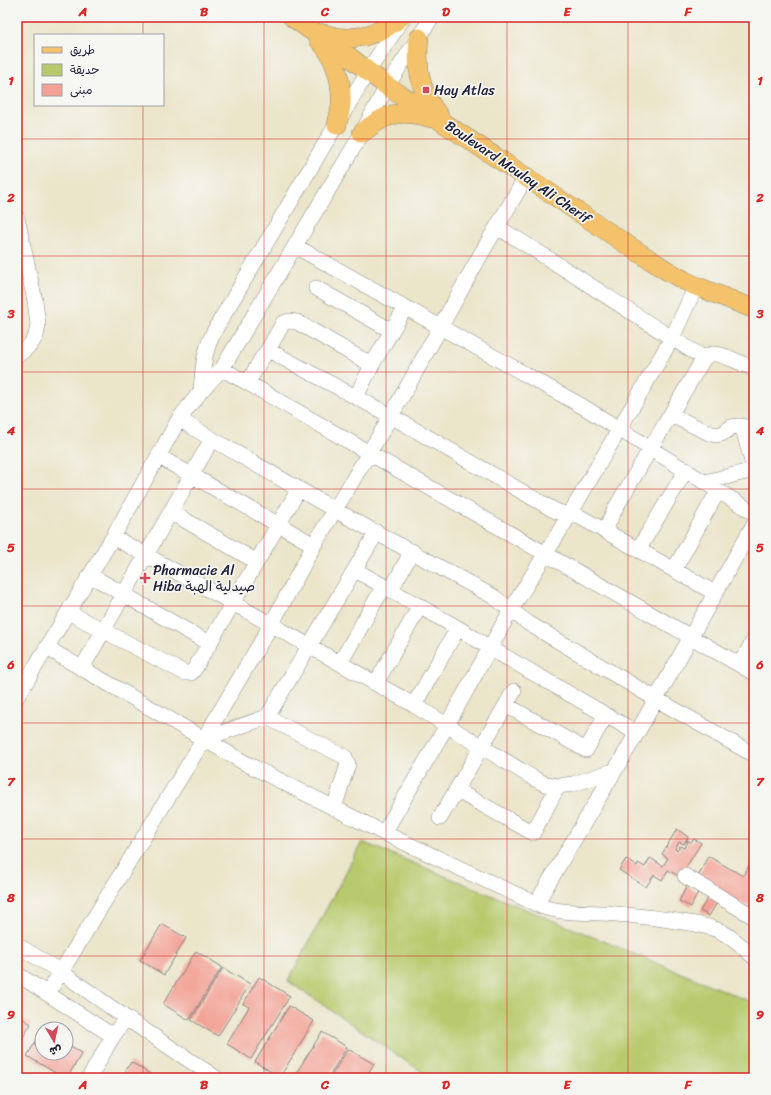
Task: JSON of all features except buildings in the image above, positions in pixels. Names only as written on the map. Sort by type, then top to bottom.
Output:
[{"type":"main road","points":[[300,23],[318,32],[336,37],[356,38],[375,33],[392,24],[401,17]]},
{"type":"main road","points":[[300,23],[324,44],[334,63],[340,83],[341,104],[337,125]]},
{"type":"main road","name":"Boulevard Moulay Ali Cherif","points":[[300,23],[334,45],[387,86],[629,246],[685,281],[754,309]]},
{"type":"main road","points":[[419,38],[417,54],[421,83],[426,97],[443,122]]},
{"type":"main road","points":[[362,133],[373,123],[387,116],[401,113],[416,114],[443,122]]},
{"type":"street","points":[[201,391],[204,355],[211,335],[368,71],[404,17]]},
{"type":"street","points":[[17,697],[113,537],[179,419],[201,391],[222,369],[362,133],[387,86],[432,17]]},
{"type":"street","points":[[48,993],[204,739],[271,625],[314,545],[391,416],[440,326],[526,177]]},
{"type":"street","points":[[17,218],[35,301],[38,324],[36,336],[30,345],[17,356]]},
{"type":"street","points":[[497,227],[530,246],[704,358]]},
{"type":"street","points":[[295,246],[582,406],[754,513]]},
{"type":"street","points":[[384,833],[512,610],[570,514],[672,338],[696,286]]},
{"type":"street","points":[[316,288],[392,331]]},
{"type":"street","points":[[356,397],[372,365],[405,308]]},
{"type":"street","points":[[248,383],[283,323],[289,320],[297,322],[372,365]]},
{"type":"street","points":[[268,350],[391,416],[552,510],[580,517],[715,594]]},
{"type":"street","points":[[605,530],[616,507],[704,358],[714,353],[754,369]]},
{"type":"street","points":[[222,369],[754,673]]},
{"type":"street","points":[[671,415],[709,433],[716,434],[725,432],[731,427],[739,426],[754,428]]},
{"type":"street","points":[[179,419],[335,510],[494,597],[528,623],[754,755]]},
{"type":"street","points":[[705,482],[754,470],[744,432],[739,426]]},
{"type":"street","points":[[82,668],[212,439]]},
{"type":"street","points":[[158,456],[314,545]]},
{"type":"street","points":[[638,550],[686,470]]},
{"type":"street","points":[[68,612],[185,673],[191,673],[210,644],[299,489]]},
{"type":"street","points":[[674,570],[718,491]]},
{"type":"street","points":[[171,512],[257,562]]},
{"type":"street","points":[[204,739],[267,717],[377,532]]},
{"type":"street","points":[[536,904],[637,733],[715,594],[752,533]]},
{"type":"street","points":[[113,537],[376,683],[545,784],[558,786],[573,784],[599,775],[614,772]]},
{"type":"street","points":[[340,663],[412,551]]},
{"type":"street","points":[[355,570],[420,606],[637,733]]},
{"type":"street","points":[[90,575],[210,644]]},
{"type":"street","points":[[376,683],[420,606]]},
{"type":"street","points":[[414,705],[458,628]]},
{"type":"street","points":[[740,664],[754,640]]},
{"type":"street","points":[[47,648],[245,763],[384,833],[536,904],[552,910],[566,912],[625,914],[692,923],[710,927],[721,932],[753,952]]},
{"type":"street","points":[[440,818],[514,691]]},
{"type":"street","points":[[506,705],[586,750],[606,715]]},
{"type":"street","points":[[267,717],[345,757],[348,764],[334,808]]},
{"type":"street","points":[[456,790],[533,833],[558,786]]},
{"type":"street","points":[[685,876],[754,917]]},
{"type":"street","points":[[17,945],[61,972],[126,1018],[216,1078]]},
{"type":"street","points":[[17,974],[113,1036]]},
{"type":"street","points":[[89,1078],[113,1036],[126,1018]]},
{"type":"green space","points":[[362,842],[754,1003],[754,1078],[431,1078],[288,981]]},
{"type":"place","name":"Hay Atlas","points":[[426,90]]},
{"type":"place","name":"Pharmacie Al Hiba صيدلية الهبة","points":[[145,578]]}]
